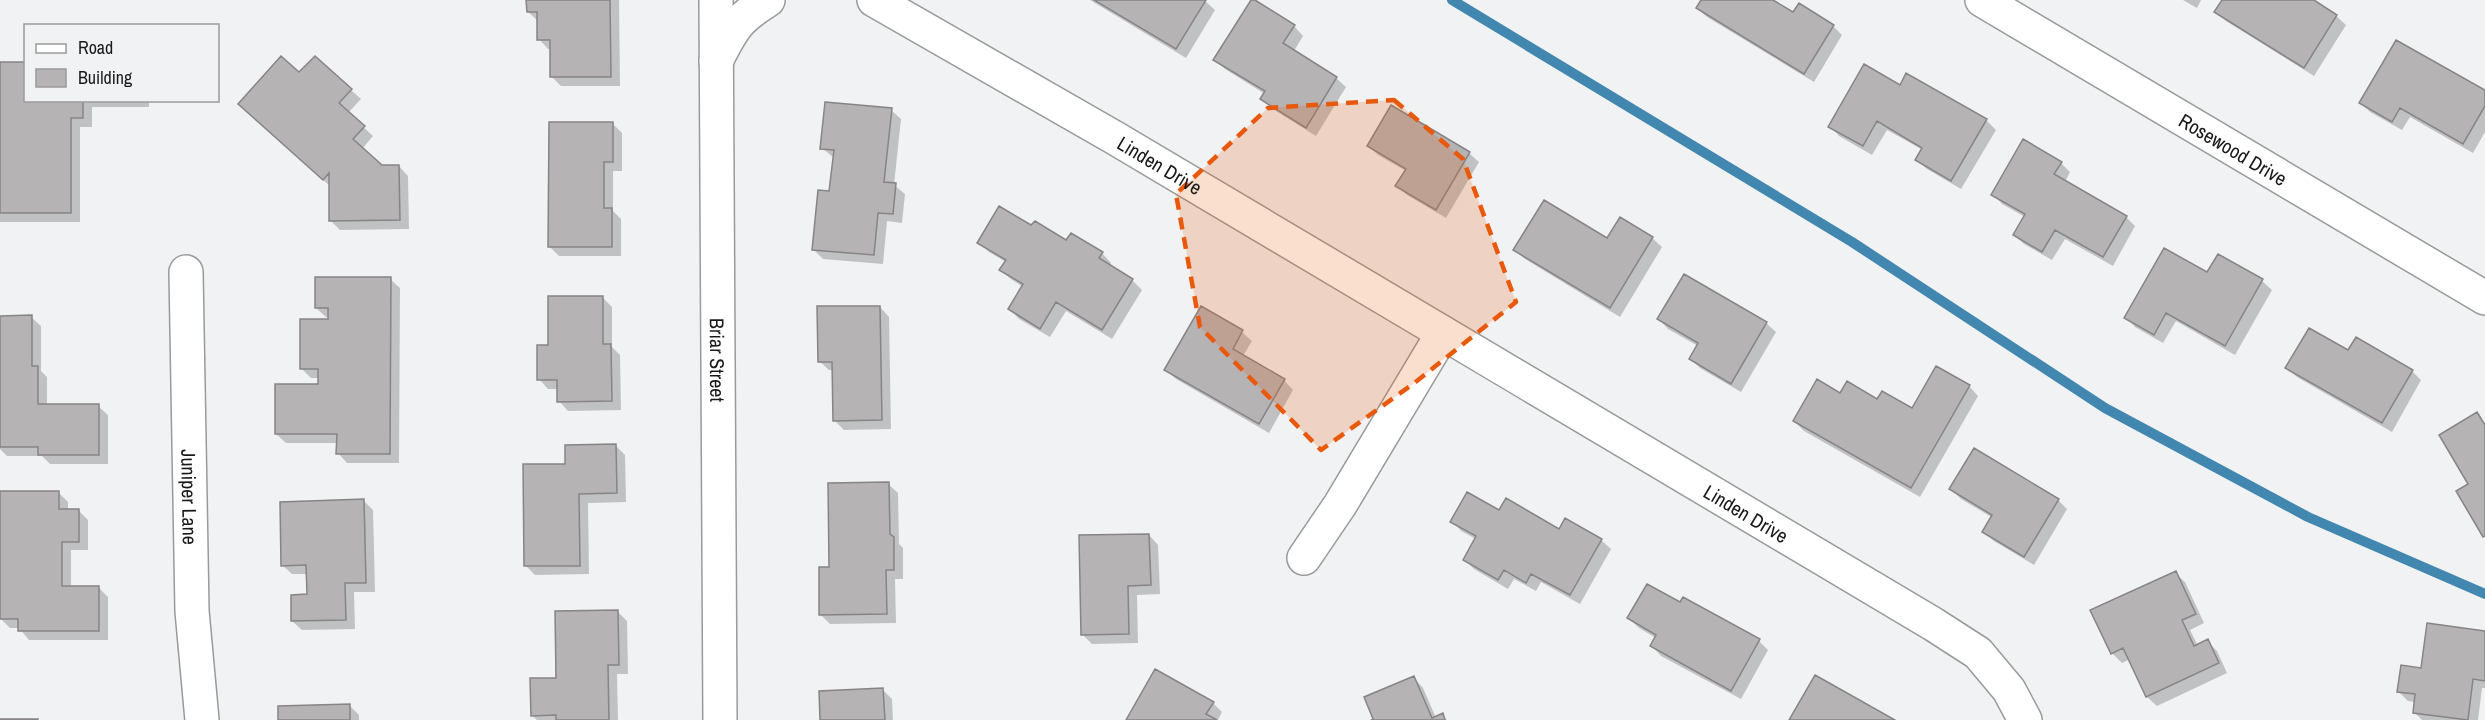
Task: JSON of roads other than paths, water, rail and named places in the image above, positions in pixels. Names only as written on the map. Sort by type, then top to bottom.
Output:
[{"type":"street","name":"Briar Street","points":[[716,0],[720,720]]},
{"type":"street","points":[[716,62],[734,26],[750,11],[768,0]]},
{"type":"street","name":"Linden Drive","points":[[874,0],[1125,144],[1933,624],[1978,653],[2009,690],[2025,720]]},
{"type":"street","name":"Rosewood Drive","points":[[1982,0],[2485,298]]},
{"type":"street","name":"Juniper Lane","points":[[186,272],[192,611],[202,720]]},
{"type":"street","points":[[1304,558],[1340,505],[1443,333]]},
{"type":"waterway","points":[[1452,0],[1852,242],[2105,408],[2308,517],[2485,594]]}]
